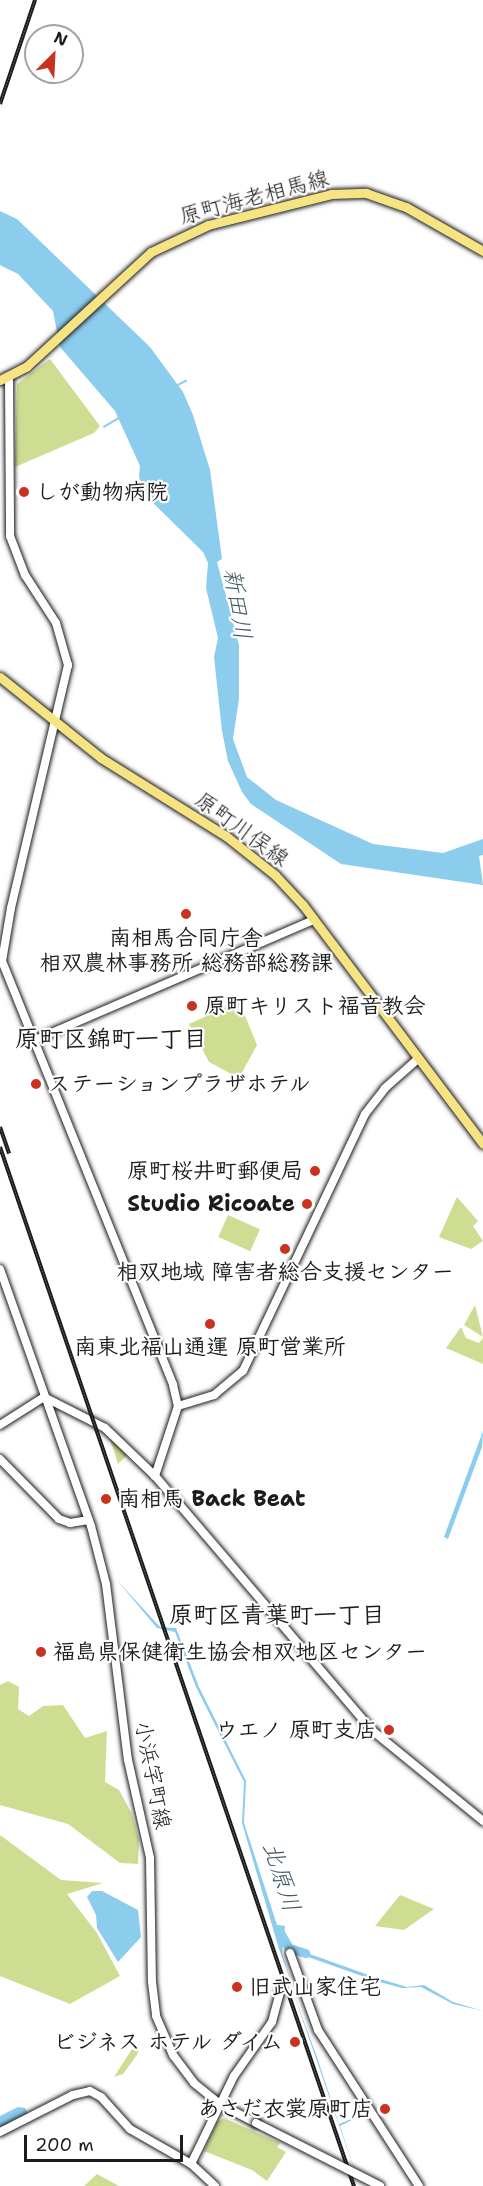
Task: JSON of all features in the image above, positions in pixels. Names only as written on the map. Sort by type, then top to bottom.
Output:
[{"type":"main road","name":"原町海老相馬線","points":[[5,379],[47,349],[105,292],[157,248],[186,233],[339,193],[366,193],[396,202],[483,251]]},
{"type":"main road","name":"原町川俣線","points":[[0,677],[139,784],[243,849],[275,875],[314,920],[483,1144]]},
{"type":"street","points":[[5,379],[10,536],[25,575],[53,616],[64,640],[67,675],[2,950],[2,961],[166,1366],[178,1406],[154,1476]]},
{"type":"street","points":[[35,1040],[314,920]]},
{"type":"street","points":[[178,1406],[214,1395],[243,1371],[365,1114],[385,1088],[419,1058]]},
{"type":"street","name":"小浜字町線","points":[[0,1269],[89,1520],[106,1584],[128,1760],[150,1858],[155,2010],[178,2064],[220,2104],[380,2186]]},
{"type":"street","points":[[0,1425],[44,1396],[101,1425],[154,1476],[375,1732],[483,1821]]},
{"type":"street","points":[[0,1459],[58,1519],[70,1523],[89,1520]]},
{"type":"street","points":[[290,1953],[299,1986],[318,2030],[418,2186]]},
{"type":"street","points":[[191,2164],[238,2069],[272,2022],[281,2000],[281,1988]]},
{"type":"street","points":[[0,2132],[73,2096],[90,2091],[101,2097],[129,2129],[191,2164],[215,2186]]},
{"type":"green space","points":[[50,359],[100,426],[94,433],[15,467],[17,384]]},
{"type":"green space","points":[[239,1001],[257,1045],[239,1078],[209,1062],[189,1024]]},
{"type":"green space","points":[[457,1197],[478,1221],[473,1226],[483,1241],[471,1249],[439,1237]]},
{"type":"green space","points":[[228,1215],[260,1229],[250,1251],[218,1237]]},
{"type":"green space","points":[[475,1305],[483,1337],[464,1325]]},
{"type":"green space","points":[[461,1327],[466,1338],[479,1343],[483,1338],[483,1364],[446,1348]]},
{"type":"green space","points":[[108,1434],[129,1453],[118,1464],[113,1448]]},
{"type":"green space","points":[[8,1681],[19,1687],[18,1709],[29,1716],[43,1706],[63,1705],[85,1738],[107,1731],[105,1782],[119,1790],[132,1814],[139,1840],[138,1864],[120,1863],[68,1824],[0,1805],[0,1685]]},
{"type":"green space","points":[[0,1835],[61,1880],[103,1883],[67,1894],[97,1933],[120,1976],[70,2004],[0,1976]]},
{"type":"green space","points":[[400,1895],[434,1909],[404,1930],[375,1926]]},
{"type":"green space","points":[[132,2049],[138,2051],[137,2055],[123,2074],[114,2077]]},
{"type":"green space","points":[[224,2118],[280,2143],[277,2147],[286,2152],[267,2181],[252,2170],[204,2151],[217,2122]]},
{"type":"green space","points":[[97,2174],[119,2186],[84,2186]]},
{"type":"water","points":[[0,211],[17,219],[150,347],[183,392],[193,415],[210,470],[222,559],[217,562],[239,645],[239,699],[233,739],[247,777],[276,800],[373,844],[443,853],[483,839],[483,855],[479,856],[483,885],[341,864],[251,804],[242,792],[228,761],[222,731],[214,657],[218,638],[206,588],[208,563],[203,552],[145,495],[139,477],[140,466],[115,411],[60,347],[53,311],[18,274],[0,265]]},
{"type":"water","points":[[483,1431],[482,1447],[448,1539],[444,1537]]},
{"type":"water","points":[[116,1579],[160,1627],[176,1628],[199,1687],[246,1781],[244,1823],[277,1925],[285,1926],[282,1953],[292,1984],[279,1949],[242,1823],[244,1782],[196,1687],[175,1632],[157,1628]]},
{"type":"water","points":[[92,1891],[102,1891],[138,1910],[141,1937],[118,1962],[97,1928],[96,1915],[87,1897]]},
{"type":"water","points":[[293,1948],[407,1987],[424,1985],[453,2002],[483,2011],[453,2004],[421,1987],[402,1988],[376,1981],[294,1952]]},
{"type":"water","points":[[293,1992],[339,2124],[366,2113],[340,2126],[360,2186]]},
{"type":"water","points":[[18,2107],[25,2108],[29,2115],[0,2129],[0,2116]]},
{"type":"waterway","points":[[178,385],[186,381]]},
{"type":"waterway","points":[[104,427],[119,418]]},
{"type":"waterway","name":"北原川","points":[[278,1929],[289,1948],[305,1953]]},
{"type":"railway","points":[[0,104],[35,0]]},
{"type":"railway","points":[[0,1127],[9,1153]]},
{"type":"railway","points":[[0,1147],[354,2186]]},
{"type":"place","name":"しが動物病院","points":[[24,492]]},
{"type":"place","name":"南相馬合同庁舎 相双農林事務所 総務部総務課","points":[[186,914]]},
{"type":"place","name":"原町キリスト福音教会","points":[[192,1006]]},
{"type":"place","name":"ステーションプラザホテル","points":[[36,1084]]},
{"type":"place","name":"原町桜井町郵便局","points":[[315,1171]]},
{"type":"place","name":"Studio Ricoate","points":[[307,1204]]},
{"type":"place","name":"相双地域 障害者総合支援センター","points":[[285,1249]]},
{"type":"place","name":"南東北福山通運 原町営業所","points":[[210,1324]]},
{"type":"place","name":"南相馬 Back Beat","points":[[106,1499]]},
{"type":"place","name":"福島県保健衛生協会相双地区センター","points":[[41,1652]]},
{"type":"place","name":"ウエノ 原町支店","points":[[389,1730]]},
{"type":"place","name":"旧武山家住宅","points":[[237,1987]]},
{"type":"place","name":"ビジネス ホテル ダイム","points":[[295,2042]]},
{"type":"place","name":"あさだ衣裳原町店","points":[[385,2109]]},
{"type":"district","name":"原町区錦町一丁目","points":[[111,1040]]},
{"type":"district","name":"原町区青葉町一丁目","points":[[277,1616]]},
{"type":"water label","name":"新田川","points":[[237,604]]}]
